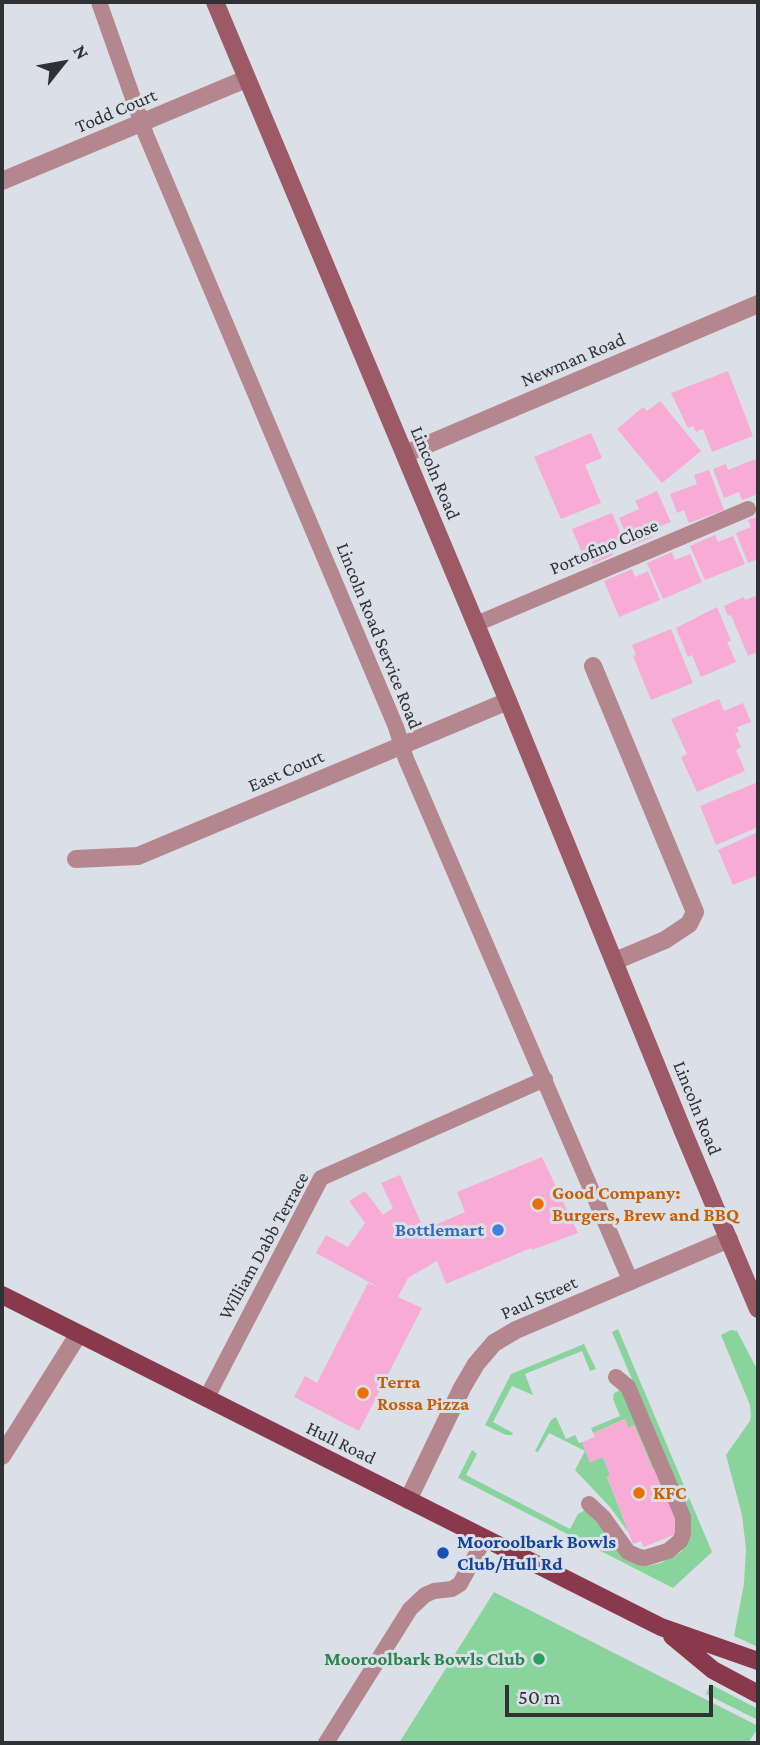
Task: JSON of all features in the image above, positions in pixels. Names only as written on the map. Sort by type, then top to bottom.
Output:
[{"type":"main road","name":"Lincoln Road","points":[[215,2],[508,701],[758,1309]]},
{"type":"main road","name":"Hull Road","points":[[2,1295],[661,1628],[758,1661]]},
{"type":"main road","name":"Hull Road","points":[[661,1628],[713,1670],[758,1694]]},
{"type":"street","name":"Todd Court","points":[[2,181],[246,79]]},
{"type":"street","name":"Newman Road","points":[[405,454],[758,304]]},
{"type":"street","points":[[593,666],[695,912],[689,924],[665,940],[615,961]]},
{"type":"street","name":"East Court","points":[[76,859],[138,856],[508,701]]},
{"type":"street","name":"Paul Street","points":[[408,1500],[462,1388],[485,1351],[503,1336],[729,1239]]},
{"type":"street","points":[[2,1456],[78,1335]]},
{"type":"lane","name":"Lincoln Road Service Road","points":[[99,2],[141,122],[406,759],[631,1282]]},
{"type":"lane","name":"Portofino Close","points":[[476,624],[748,509]]},
{"type":"lane","name":"William Dabb Terrace","points":[[205,1399],[321,1178],[545,1079]]},
{"type":"lane","points":[[589,1504],[603,1517],[628,1552],[639,1557],[645,1558],[668,1551],[680,1541],[683,1534],[683,1517],[628,1387],[616,1377]]},
{"type":"lane","points":[[326,1743],[410,1609],[425,1595],[452,1589],[460,1584],[485,1538]]},
{"type":"green space","points":[[618,1329],[712,1552],[673,1588],[458,1478],[472,1450],[477,1454],[466,1475],[570,1529],[578,1514],[585,1510],[638,1564],[646,1566],[661,1563],[681,1552],[691,1536],[690,1517],[612,1332]]},
{"type":"green space","points":[[731,1330],[737,1331],[758,1371],[758,1647],[734,1636],[744,1584],[746,1549],[742,1515],[726,1455],[750,1421],[751,1415],[750,1405],[721,1335]]},
{"type":"green space","points":[[584,1344],[596,1369],[590,1371],[582,1351],[525,1374],[533,1395],[512,1386],[493,1422],[513,1433],[512,1435],[485,1425],[511,1374]]},
{"type":"green space","points":[[623,1389],[656,1468],[653,1470],[634,1425],[628,1428],[625,1419],[593,1433],[591,1428],[620,1416],[613,1399],[614,1393]]},
{"type":"green space","points":[[556,1417],[566,1439],[575,1435],[579,1443],[582,1442],[590,1462],[603,1457],[610,1475],[607,1477],[629,1533],[610,1507],[575,1470],[585,1451],[549,1433],[538,1452],[535,1451],[551,1420]]},
{"type":"green space","name":"Mooroolbark Bowls Club","points":[[494,1592],[758,1728],[748,1743],[399,1743]]},
{"type":"green space","points":[[710,1684],[758,1709],[758,1720],[706,1694]]},
{"type":"building","points":[[728,371],[753,436],[712,452],[703,429],[696,432],[693,426],[688,428],[671,393]]},
{"type":"building","points":[[660,401],[701,451],[662,483],[617,429],[643,407],[647,411]]},
{"type":"building","points":[[591,433],[602,458],[585,465],[601,503],[561,519],[534,457]]},
{"type":"building","points":[[755,459],[758,467],[758,494],[742,500],[739,492],[724,498],[713,469],[726,464],[728,470]]},
{"type":"building","points":[[709,470],[724,510],[689,523],[684,510],[677,513],[670,494],[697,484],[694,475]]},
{"type":"building","points":[[657,491],[671,522],[650,530],[653,537],[631,546],[619,518],[639,509],[635,501]]},
{"type":"building","points":[[758,510],[758,559],[748,563],[736,533],[751,527],[748,520],[757,517],[755,512]]},
{"type":"building","points":[[612,513],[624,541],[609,547],[613,555],[593,564],[592,561],[586,563],[572,529]]},
{"type":"building","points":[[715,535],[718,542],[733,536],[745,564],[705,580],[690,546]]},
{"type":"building","points":[[672,552],[675,560],[690,554],[702,582],[663,599],[647,563]]},
{"type":"building","points":[[632,569],[635,577],[648,571],[660,600],[619,617],[604,581]]},
{"type":"building","points":[[758,595],[758,652],[748,656],[731,615],[728,616],[724,606],[744,597],[745,600]]},
{"type":"building","points":[[717,607],[731,641],[727,642],[736,662],[701,677],[692,655],[688,657],[676,628]]},
{"type":"building","points":[[671,629],[693,683],[651,700],[633,656],[636,655],[632,645]]},
{"type":"building","points":[[719,699],[724,711],[743,703],[751,722],[737,727],[739,732],[735,733],[741,747],[736,750],[745,771],[697,792],[681,757],[687,754],[671,719]]},
{"type":"building","points":[[758,782],[758,827],[716,845],[700,806]]},
{"type":"building","points":[[758,832],[758,875],[733,885],[718,850]]},
{"type":"building","points":[[542,1157],[578,1233],[532,1250],[531,1248],[446,1284],[437,1261],[408,1278],[398,1297],[422,1308],[359,1431],[294,1397],[305,1376],[317,1383],[368,1283],[378,1287],[316,1253],[326,1235],[348,1247],[365,1223],[349,1201],[365,1191],[383,1215],[393,1208],[381,1183],[400,1175],[424,1230],[465,1212],[457,1192]]},
{"type":"building","name":"KFC","points":[[625,1419],[628,1428],[634,1425],[653,1470],[668,1463],[679,1521],[674,1524],[678,1533],[644,1547],[641,1541],[633,1544],[607,1476],[610,1475],[603,1457],[590,1463],[582,1442],[595,1437],[593,1433]]},
{"type":"place","name":"Good Company: Burgers, Brew and BBQ","points":[[538,1204]]},
{"type":"place","name":"Bottlemart","points":[[498,1230]]},
{"type":"place","name":"Terra Rossa Pizza","points":[[363,1393]]},
{"type":"place","name":"KFC","points":[[639,1493]]},
{"type":"place","name":"Mooroolbark Bowls Club/Hull Rd","points":[[443,1553]]},
{"type":"place","name":"Mooroolbark Bowls Club","points":[[539,1659]]}]
